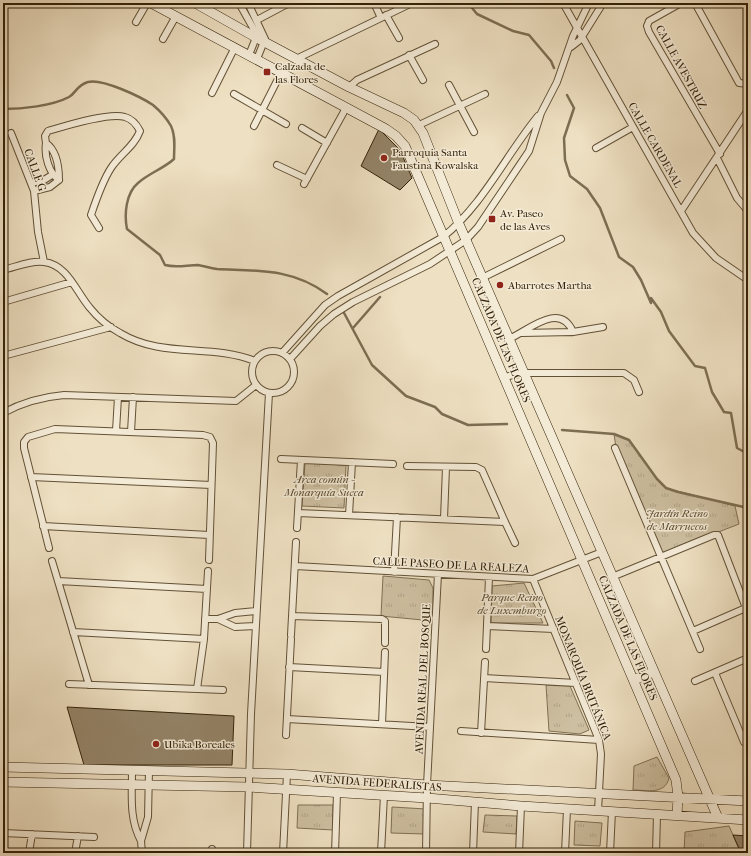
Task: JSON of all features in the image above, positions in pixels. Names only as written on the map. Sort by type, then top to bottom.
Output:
[{"type":"street","points":[[136,22],[146,3]]},
{"type":"street","name":"CALZADA DE LAS FLORES","points":[[151,3],[386,129],[396,136],[405,146],[676,780],[678,797],[677,815]]},
{"type":"street","points":[[198,5],[213,3]]},
{"type":"street","points":[[239,3],[261,40]]},
{"type":"street","points":[[248,3],[265,36],[261,40],[253,57]]},
{"type":"street","points":[[257,20],[289,3]]},
{"type":"street","points":[[374,3],[399,38]]},
{"type":"street","points":[[296,59],[412,3]]},
{"type":"street","name":"CALLE CARDENAL","points":[[563,3],[681,211],[702,244],[721,262],[748,280]]},
{"type":"street","points":[[290,359],[320,326],[334,314],[450,252],[466,240],[478,227],[529,151],[541,113],[557,82],[577,28],[589,3]]},
{"type":"street","points":[[571,47],[582,36],[603,3]]},
{"type":"street","name":"CALLE AVESTRUZ","points":[[681,3],[649,21],[647,26],[718,156],[737,198],[748,211]]},
{"type":"street","points":[[695,3],[739,83],[748,84]]},
{"type":"street","name":"CALZADA DE LAS FLORES","points":[[198,5],[349,87],[404,113],[419,126],[482,278],[718,818]]},
{"type":"street","points":[[164,39],[176,16]]},
{"type":"street","points":[[253,57],[261,40]]},
{"type":"street","points":[[349,87],[357,80],[436,44]]},
{"type":"street","points":[[212,93],[235,47]]},
{"type":"street","points":[[409,55],[423,80]]},
{"type":"street","points":[[254,126],[282,73]]},
{"type":"street","points":[[448,86],[474,132]]},
{"type":"street","points":[[234,94],[286,124]]},
{"type":"street","points":[[419,126],[485,94]]},
{"type":"street","points":[[277,165],[305,182],[346,108]]},
{"type":"street","points":[[681,211],[748,110]]},
{"type":"street","points":[[282,353],[325,305],[338,296],[443,237],[459,224],[470,212],[520,139],[541,113]]},
{"type":"street","points":[[59,180],[52,175],[45,150],[45,136],[48,131],[99,118],[125,117],[136,123],[140,131],[137,140],[111,168],[91,215],[99,228]]},
{"type":"street","points":[[596,148],[633,126]]},
{"type":"street","points":[[302,128],[327,143]]},
{"type":"street","name":"CALLE G","points":[[11,133],[34,191],[38,232],[44,262]]},
{"type":"street","points":[[46,143],[52,147],[59,168],[59,180]]},
{"type":"street","points":[[31,183],[44,180],[52,175]]},
{"type":"street","points":[[34,191],[50,187],[59,180]]},
{"type":"street","points":[[482,278],[561,240]]},
{"type":"street","points":[[3,270],[33,263],[44,262],[55,265],[64,272],[90,308],[111,327],[142,344],[160,348],[236,354],[255,361]]},
{"type":"street","points":[[3,302],[72,282]]},
{"type":"street","points":[[352,289],[357,301]]},
{"type":"street","points":[[509,339],[546,319],[554,317],[562,318],[568,321],[573,332]]},
{"type":"street","points":[[3,356],[111,327]]},
{"type":"street","points":[[521,333],[573,332],[603,327]]},
{"type":"street","points":[[267,352],[282,353],[290,359],[295,374],[292,383],[279,393],[269,393],[256,385],[252,376],[255,361],[267,352]]},
{"type":"street","points":[[504,377],[524,373],[624,373],[634,380],[639,392]]},
{"type":"street","points":[[3,412],[27,401],[45,396],[64,395],[236,401],[256,385]]},
{"type":"street","points":[[247,853],[248,787],[255,626],[269,393]]},
{"type":"street","points":[[116,431],[118,397]]},
{"type":"street","points":[[131,432],[133,397]]},
{"type":"street","points":[[49,548],[24,448],[24,442],[28,437],[55,429],[203,435],[210,437],[213,443],[209,560]]},
{"type":"street","points":[[615,448],[700,649]]},
{"type":"street","points":[[282,459],[393,464]]},
{"type":"street","points":[[298,528],[301,460]]},
{"type":"street","points":[[349,514],[352,462]]},
{"type":"street","points":[[407,466],[476,467],[482,470],[505,522],[516,542]]},
{"type":"street","points":[[444,520],[446,467]]},
{"type":"street","points":[[31,478],[211,485]]},
{"type":"street","points":[[298,513],[349,514],[505,522]]},
{"type":"street","points":[[394,572],[397,517]]},
{"type":"street","points":[[44,526],[210,535]]},
{"type":"street","points":[[612,577],[718,535],[747,608],[693,631]]},
{"type":"street","points":[[286,735],[296,542]]},
{"type":"street","name":"CALLE PASEO DE LA REALEZA","points":[[295,566],[533,579],[602,552]]},
{"type":"street","points":[[52,561],[90,685]]},
{"type":"street","points":[[197,689],[204,639],[208,571]]},
{"type":"street","name":"AVENIDA REAL DEL BOSQUE","points":[[426,853],[427,785],[438,574]]},
{"type":"street","points":[[486,649],[490,577]]},
{"type":"street","name":"MONARQUÍA BRITÁNICA","points":[[533,579],[599,740],[601,754],[598,811]]},
{"type":"street","points":[[58,581],[207,589]]},
{"type":"street","points":[[205,619],[218,619],[236,613],[256,611]]},
{"type":"street","points":[[292,616],[382,619],[385,621],[386,625],[385,643]]},
{"type":"street","points":[[218,619],[235,627],[255,626]]},
{"type":"street","points":[[487,626],[554,629]]},
{"type":"street","points":[[73,632],[204,639]]},
{"type":"street","points":[[382,724],[385,652]]},
{"type":"street","points":[[695,681],[715,674],[748,658]]},
{"type":"street","points":[[481,732],[485,662]]},
{"type":"street","points":[[290,667],[384,672]]},
{"type":"street","points":[[634,680],[653,672]]},
{"type":"street","points":[[715,674],[744,742],[748,745]]},
{"type":"street","points":[[484,678],[576,683]]},
{"type":"street","points":[[69,684],[223,690]]},
{"type":"street","points":[[287,719],[430,727]]},
{"type":"street","points":[[461,732],[599,740]]},
{"type":"street","name":"AVENIDA FEDERALISTAS","points":[[3,767],[287,774],[427,785],[748,801]]},
{"type":"street","points":[[44,768],[44,784]]},
{"type":"street","points":[[132,770],[132,816],[141,841],[142,853]]},
{"type":"street","points":[[141,841],[148,817],[149,770]]},
{"type":"street","points":[[284,853],[287,774]]},
{"type":"street","name":"AVENIDA FEDERALISTAS","points":[[3,782],[132,786],[248,787],[748,820]]},
{"type":"street","points":[[335,853],[338,793]]},
{"type":"street","points":[[381,853],[384,796]]},
{"type":"street","points":[[473,853],[475,802]]},
{"type":"street","points":[[519,853],[521,806]]},
{"type":"street","points":[[565,853],[567,809]]},
{"type":"street","points":[[610,853],[612,811]]},
{"type":"street","points":[[656,853],[657,814]]},
{"type":"street","points":[[3,833],[94,837]]},
{"type":"street","points":[[29,853],[32,834]]},
{"type":"street","points":[[75,853],[78,836]]},
{"type":"green space","name":"Jardín Reino de Marruecos","points":[[614,434],[629,440],[657,479],[666,488],[735,506],[739,524],[662,554],[616,448]]},
{"type":"green space","name":"Area común - Monarquía Sueca","points":[[305,463],[346,465],[344,508],[302,506]]},
{"type":"green space","points":[[383,576],[429,580],[433,588],[433,621],[381,616]]},
{"type":"green space","name":"Parque Reino de Luxemburgo","points":[[524,583],[543,623],[491,623],[492,586]]},
{"type":"green space","points":[[546,685],[570,686],[589,730],[580,734],[549,731]]},
{"type":"green space","points":[[657,757],[669,778],[667,783],[660,789],[649,791],[633,790],[634,766]]},
{"type":"green space","points":[[298,805],[333,805],[333,830],[297,828]]},
{"type":"green space","points":[[392,807],[426,809],[425,834],[391,833]]},
{"type":"green space","points":[[485,815],[517,816],[516,834],[483,832]]},
{"type":"green space","points":[[575,821],[602,823],[600,846],[574,845]]},
{"type":"green space","points":[[729,826],[741,853],[684,853],[685,832]]},
{"type":"building","name":"Parroquia Santa Faustina Kowalska","points":[[379,129],[400,150],[412,178],[400,190],[361,166]]},
{"type":"building","name":"Ubika Boreales","points":[[67,707],[234,716],[232,765],[84,765]]},
{"type":"building","points":[[733,835],[748,836],[748,853],[741,853]]},
{"type":"waterway","points":[[468,3],[477,14],[513,31],[529,35],[551,61],[554,68]]},
{"type":"waterway","points":[[3,109],[28,108],[54,103],[69,97],[84,83],[88,82],[112,85],[153,105],[158,109],[173,130],[174,159],[134,187],[128,198],[126,210],[127,229],[160,255],[165,265],[198,265],[217,269],[274,272],[301,279],[327,294]]},
{"type":"waterway","points":[[567,95],[574,108],[564,138],[565,160],[570,176],[587,189],[600,208],[619,257],[633,267],[641,280],[651,303],[651,298],[661,312],[669,331],[695,366],[705,368],[712,392],[724,412],[731,413],[737,448],[748,454]]},
{"type":"waterway","points":[[353,328],[380,297]]},
{"type":"waterway","points":[[343,311],[372,365],[406,396],[435,407],[442,414],[468,425],[507,424]]},
{"type":"waterway","points":[[562,430],[614,434],[629,440],[657,479],[666,488],[748,508]]},
{"type":"place","name":"Calzada de las Flores","points":[[267,72]]},
{"type":"place","name":"Parroquia Santa Faustina Kowalska","points":[[384,158]]},
{"type":"place","name":"Av. Paseo de las Aves","points":[[492,219]]},
{"type":"place","name":"Abarrotes Martha","points":[[500,285]]},
{"type":"place","name":"Ubika Boreales","points":[[156,744]]}]
